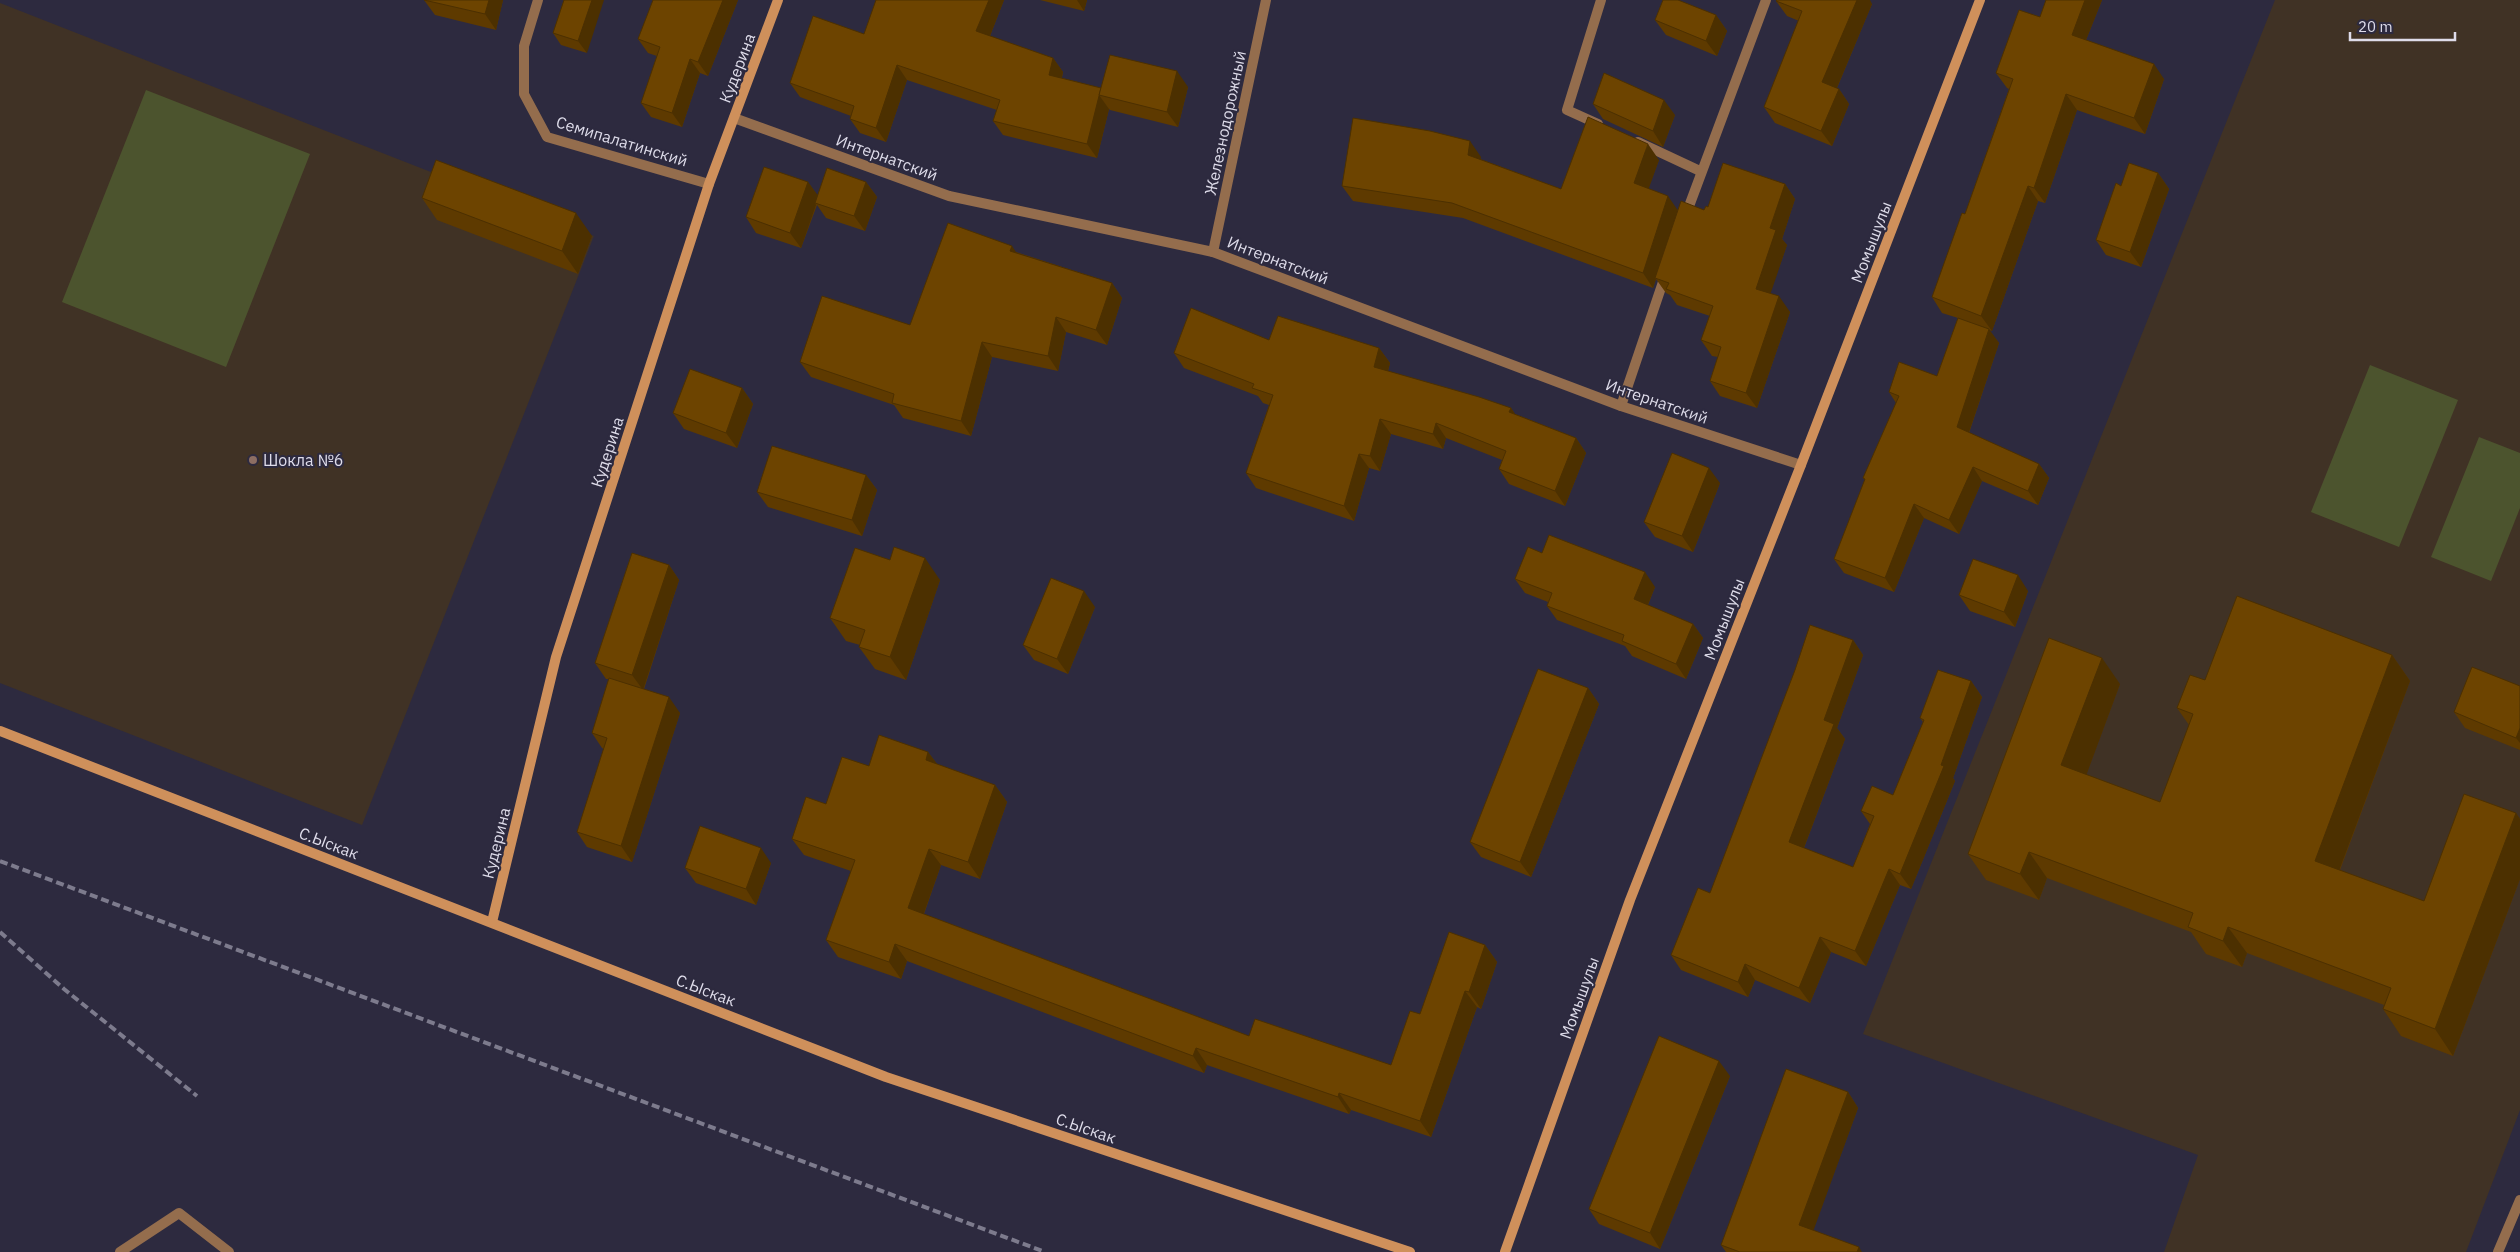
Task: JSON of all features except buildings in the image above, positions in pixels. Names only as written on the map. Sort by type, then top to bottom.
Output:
[{"type":"street","name":"Семипалатинский","points":[[538,0],[524,46],[524,94],[547,137],[709,184]]},
{"type":"street","name":"Кудерина","points":[[492,922],[556,657],[709,184],[778,0]]},
{"type":"street","name":"Железнодорожный","points":[[1213,252],[1266,0]]},
{"type":"street","points":[[1601,0],[1567,110],[1611,130]]},
{"type":"street","points":[[1681,227],[1700,171],[1766,0]]},
{"type":"street","name":"Момышулы","points":[[1505,1252],[1630,900],[1801,465],[1980,0]]},
{"type":"street","name":"Интернатский","points":[[734,118],[949,196],[1213,252],[1620,406],[1801,465]]},
{"type":"street","points":[[1629,138],[1700,171]]},
{"type":"street","points":[[1620,406],[1668,265]]},
{"type":"street","name":"С.Ыскак","points":[[0,731],[886,1077],[1410,1252]]},
{"type":"street","points":[[2498,1252],[2520,1200]]},
{"type":"street","points":[[120,1252],[179,1213],[229,1252]]},
{"type":"shaded area","points":[[2275,0],[2520,0],[2520,1110],[2466,1252],[2164,1252],[2198,1155],[1863,1034]]},
{"type":"shaded area","name":"Шокла №6","points":[[0,3],[594,236],[362,825],[0,683]]},
{"type":"green space","points":[[146,90],[310,154],[226,367],[62,302]]},
{"type":"green space","points":[[2370,365],[2458,400],[2399,547],[2311,512]]},
{"type":"green space","points":[[2479,437],[2520,453],[2520,508],[2491,581],[2431,557]]},
{"type":"railway","points":[[0,861],[1045,1252]]},
{"type":"railway","points":[[0,932],[64,989],[197,1096]]},
{"type":"place","name":"Шокла №6","points":[[253,460]]}]
